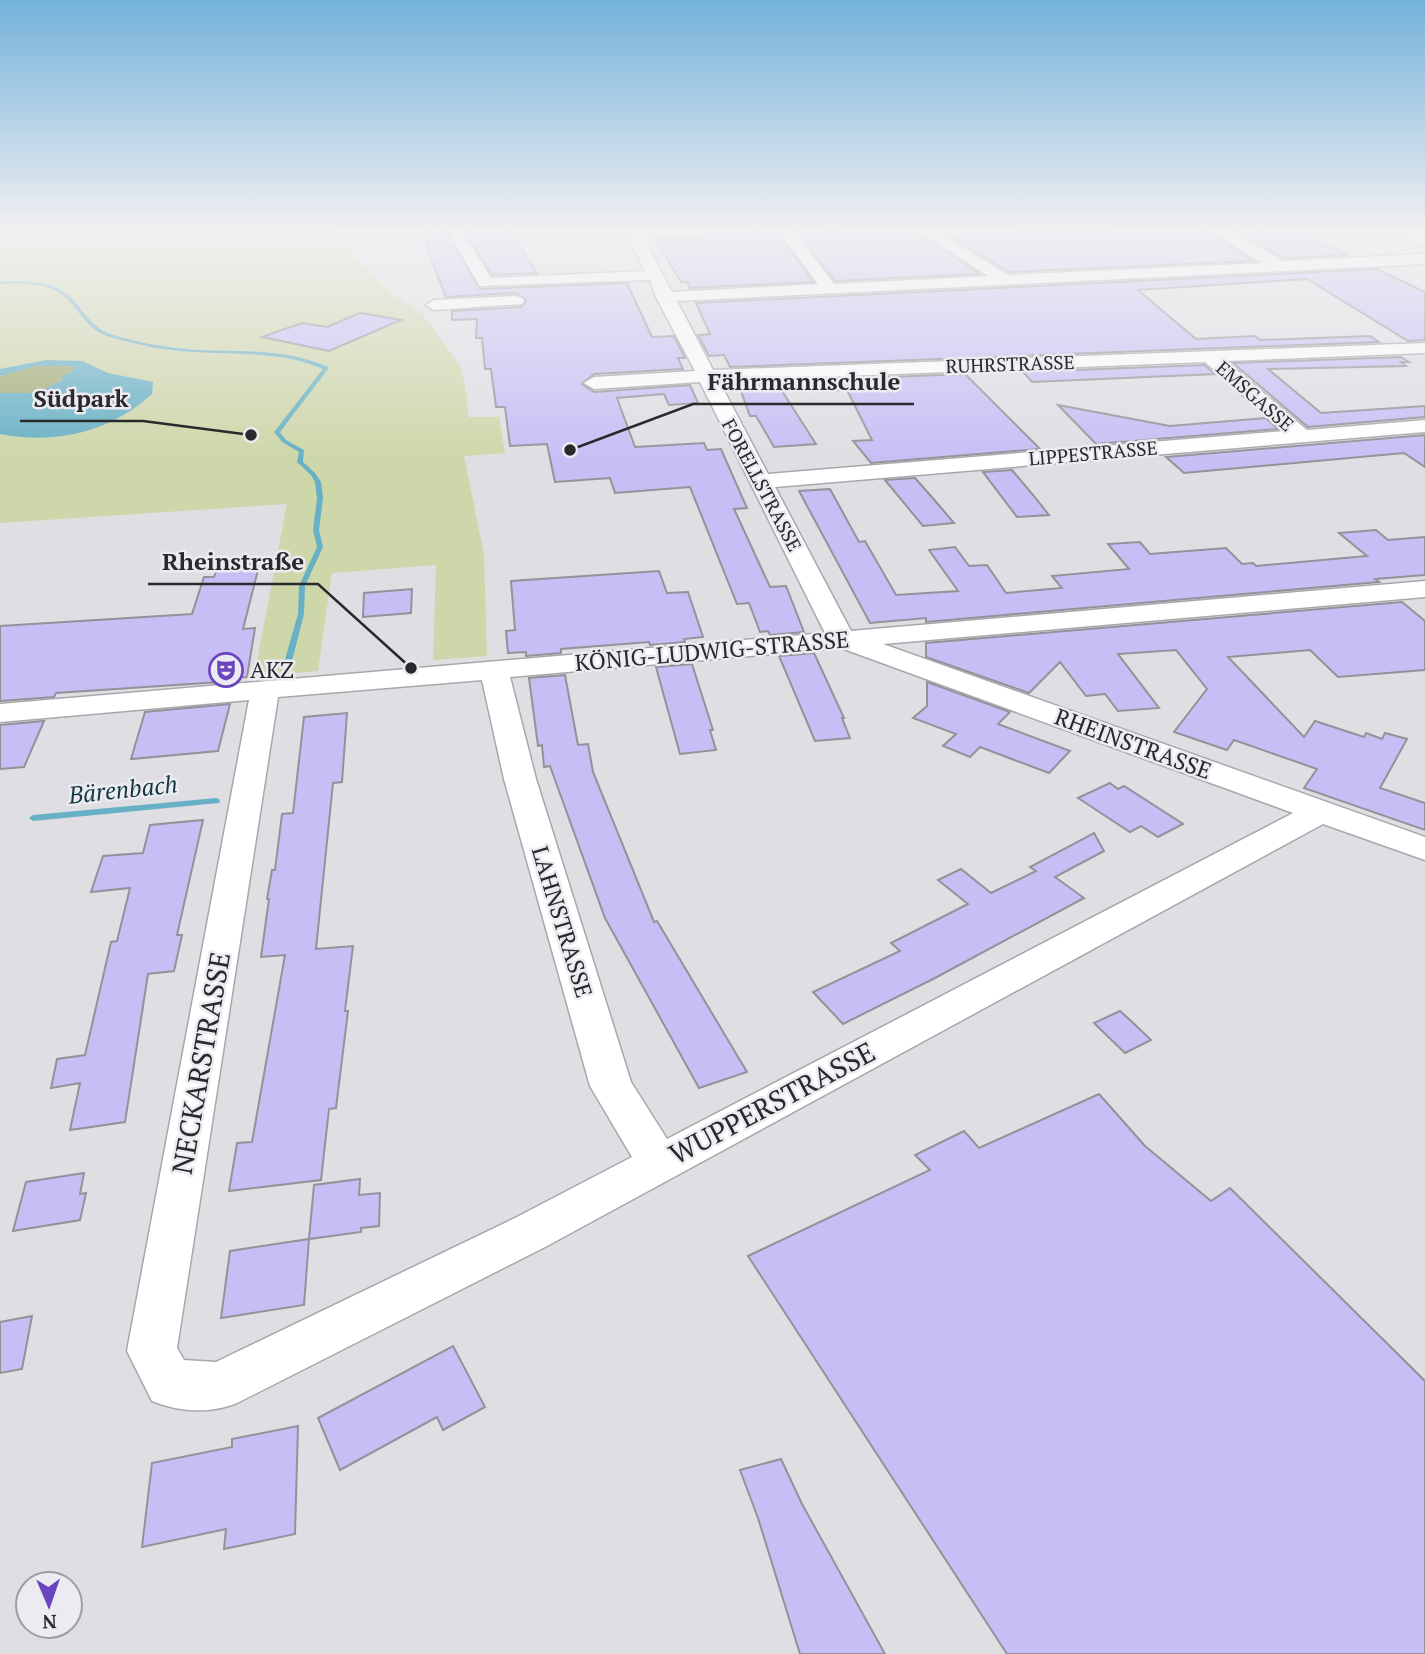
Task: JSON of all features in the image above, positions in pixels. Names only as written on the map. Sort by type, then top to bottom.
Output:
[{"type":"street","name":"FORELLSTRASSE","points":[[664,305],[761,481],[842,639]]},
{"type":"street","name":"RUHRSTRASSE","points":[[594,383],[705,376],[1425,348]]},
{"type":"street","name":"EMSGASSE","points":[[1209,356],[1301,435]]},
{"type":"street","name":"LIPPESTRASSE","points":[[761,481],[1425,426]]},
{"type":"street","name":"KÖNIG-LUDWIG-STRASSE","points":[[0,713],[1425,589]]},
{"type":"street","name":"RHEINSTRASSE","points":[[842,639],[1425,849]]},
{"type":"street","name":"LAHNSTRASSE","points":[[494,670],[520,779],[611,1086],[659,1163]]},
{"type":"street","name":"NECKARSTRASSE","points":[[219,1386],[170,1384],[152,1351],[265,690]]},
{"type":"street","name":"WUPPERSTRASSE","points":[[219,1386],[531,1232],[1320,812]]},
{"type":"green space","points":[[0,305],[410,305],[421,312],[461,367],[468,417],[499,417],[505,453],[464,456],[484,555],[487,656],[433,660],[436,565],[332,573],[318,671],[254,677],[287,504],[0,523]]},
{"type":"green space","points":[[76,365],[52,386],[32,393],[0,393],[0,376],[35,366]]},
{"type":"water","points":[[46,360],[83,361],[108,373],[153,382],[152,394],[118,418],[81,432],[41,438],[0,434],[0,393],[36,393],[62,380],[62,376],[70,373],[75,366],[36,366],[0,376],[0,369]]},
{"type":"building","points":[[637,305],[652,337],[674,336],[685,358],[678,358],[683,369],[594,374],[582,384],[594,392],[690,385],[698,403],[669,405],[664,394],[617,398],[635,447],[704,443],[707,450],[721,449],[747,508],[734,509],[770,587],[786,586],[804,632],[770,635],[768,631],[760,632],[749,603],[737,604],[690,487],[615,493],[610,478],[555,482],[547,444],[510,446],[505,407],[496,407],[491,369],[485,369],[482,338],[476,338],[477,319],[452,320],[452,311]]},
{"type":"building","points":[[697,305],[1156,305],[1196,339],[1255,336],[1260,340],[1370,336],[1379,342],[730,367],[724,355],[709,356],[698,335],[710,334]]},
{"type":"building","points":[[1350,305],[1425,305],[1425,340],[1408,341]]},
{"type":"building","points":[[360,313],[401,320],[329,351],[262,337],[302,323],[327,327]]},
{"type":"building","points":[[1401,357],[1409,362],[1401,362],[1406,366],[1268,369],[1321,413],[1425,406],[1425,417],[1308,427],[1233,363]]},
{"type":"building","points":[[1204,365],[1215,374],[1032,382],[1023,372]]},
{"type":"building","points":[[965,374],[1040,449],[871,463],[853,441],[872,440],[847,390],[782,391],[816,444],[774,447],[756,416],[750,416],[738,383]]},
{"type":"building","points":[[1058,405],[1170,426],[1266,418],[1278,429],[1096,444]]},
{"type":"building","points":[[1425,435],[1425,467],[1404,453],[1184,473],[1166,457]]},
{"type":"building","points":[[1012,470],[1049,515],[1017,517],[983,472]]},
{"type":"building","points":[[915,478],[954,523],[923,526],[885,480]]},
{"type":"building","points":[[830,489],[859,542],[865,541],[896,595],[958,591],[929,550],[955,547],[969,566],[987,565],[1006,593],[1062,588],[1052,576],[1129,569],[1108,544],[1140,542],[1150,554],[1226,548],[1242,564],[1253,563],[1256,566],[1367,556],[1339,533],[1376,530],[1388,540],[1425,537],[1425,575],[1375,579],[1379,582],[926,622],[926,618],[870,623],[799,491]]},
{"type":"building","points":[[226,566],[259,566],[243,629],[255,628],[247,677],[235,678],[235,681],[56,693],[54,697],[0,701],[0,626],[192,614],[204,577],[214,577],[217,569]]},
{"type":"building","points":[[659,571],[667,593],[688,592],[703,637],[684,639],[685,642],[650,645],[649,642],[561,649],[561,653],[526,656],[526,652],[508,653],[506,631],[515,630],[511,581]]},
{"type":"building","points":[[412,589],[411,613],[363,617],[364,593]]},
{"type":"building","points":[[1402,602],[1425,621],[1425,670],[1338,677],[1310,650],[1228,657],[1304,737],[1315,721],[1364,737],[1366,733],[1382,739],[1385,733],[1407,739],[1380,788],[1425,803],[1425,830],[1304,788],[1317,769],[1234,740],[1227,750],[1174,732],[1207,689],[1176,650],[1118,654],[1159,708],[1118,711],[1105,694],[1086,696],[1060,662],[1029,693],[926,657],[926,643]]},
{"type":"building","points":[[814,653],[844,718],[850,738],[815,741],[779,656]]},
{"type":"building","points":[[692,664],[713,730],[710,730],[716,750],[680,754],[656,667]]},
{"type":"building","points":[[565,675],[578,745],[588,744],[593,772],[654,922],[657,921],[747,1072],[699,1088],[605,918],[550,766],[544,767],[542,745],[538,746],[529,678]]},
{"type":"building","points":[[927,682],[1010,712],[998,724],[1070,751],[1049,773],[980,747],[970,757],[943,746],[956,734],[913,718],[927,706]]},
{"type":"building","points":[[230,704],[218,751],[131,759],[145,712]]},
{"type":"building","points":[[347,713],[342,782],[333,783],[316,949],[353,946],[336,1108],[329,1109],[321,1180],[229,1191],[237,1143],[252,1142],[285,955],[261,957],[267,899],[272,870],[275,870],[282,814],[293,813],[304,717]]},
{"type":"building","points":[[44,721],[24,767],[0,769],[0,725]]},
{"type":"building","points":[[1110,783],[1118,789],[1124,786],[1183,824],[1158,837],[1141,826],[1130,832],[1078,798]]},
{"type":"building","points":[[203,820],[177,935],[182,935],[174,971],[148,974],[125,1122],[70,1130],[80,1083],[51,1088],[57,1059],[85,1055],[111,942],[117,941],[130,888],[91,892],[103,856],[143,853],[150,825]]},
{"type":"building","points":[[1094,833],[1104,851],[1055,877],[1084,898],[843,1024],[813,992],[900,951],[891,943],[968,904],[938,880],[961,869],[991,893],[1036,871],[1030,867]]},
{"type":"building","points":[[1120,1011],[1151,1040],[1125,1053],[1094,1023]]},
{"type":"building","points":[[1099,1094],[1145,1146],[1211,1201],[1230,1188],[1425,1381],[1425,1654],[1007,1654],[748,1256],[930,1170],[915,1155],[964,1131],[979,1148]]},
{"type":"building","points":[[84,1173],[80,1194],[86,1193],[80,1220],[13,1231],[26,1182]]},
{"type":"building","points":[[360,1179],[359,1195],[380,1193],[379,1226],[361,1228],[361,1232],[309,1239],[314,1185]]},
{"type":"building","points":[[309,1239],[304,1305],[221,1318],[230,1251]]},
{"type":"building","points":[[32,1316],[22,1369],[0,1373],[0,1322]]},
{"type":"building","points":[[453,1346],[485,1407],[443,1430],[437,1417],[340,1470],[318,1418]]},
{"type":"building","points":[[298,1426],[295,1534],[224,1549],[226,1529],[142,1547],[152,1463],[232,1447],[232,1439]]},
{"type":"building","points":[[781,1459],[802,1504],[885,1654],[800,1654],[758,1518],[740,1470]]},
{"type":"waterway","name":"Bärenbach","points":[[74,305],[96,329],[110,336],[184,350],[278,354],[311,361],[326,368],[277,432],[284,441],[302,451],[300,462],[315,477],[320,490],[316,522],[320,547],[302,586],[301,614],[288,663]]},
{"type":"waterway","name":"Bärenbach","points":[[33,818],[216,801]]},
{"type":"place","name":"Südpark","points":[[251,435]]},
{"type":"place","name":"Fährmannschule","points":[[570,450]]},
{"type":"place","name":"Rheinstraße","points":[[411,668]]},
{"type":"place","name":"AKZ","points":[[226,670]]}]
